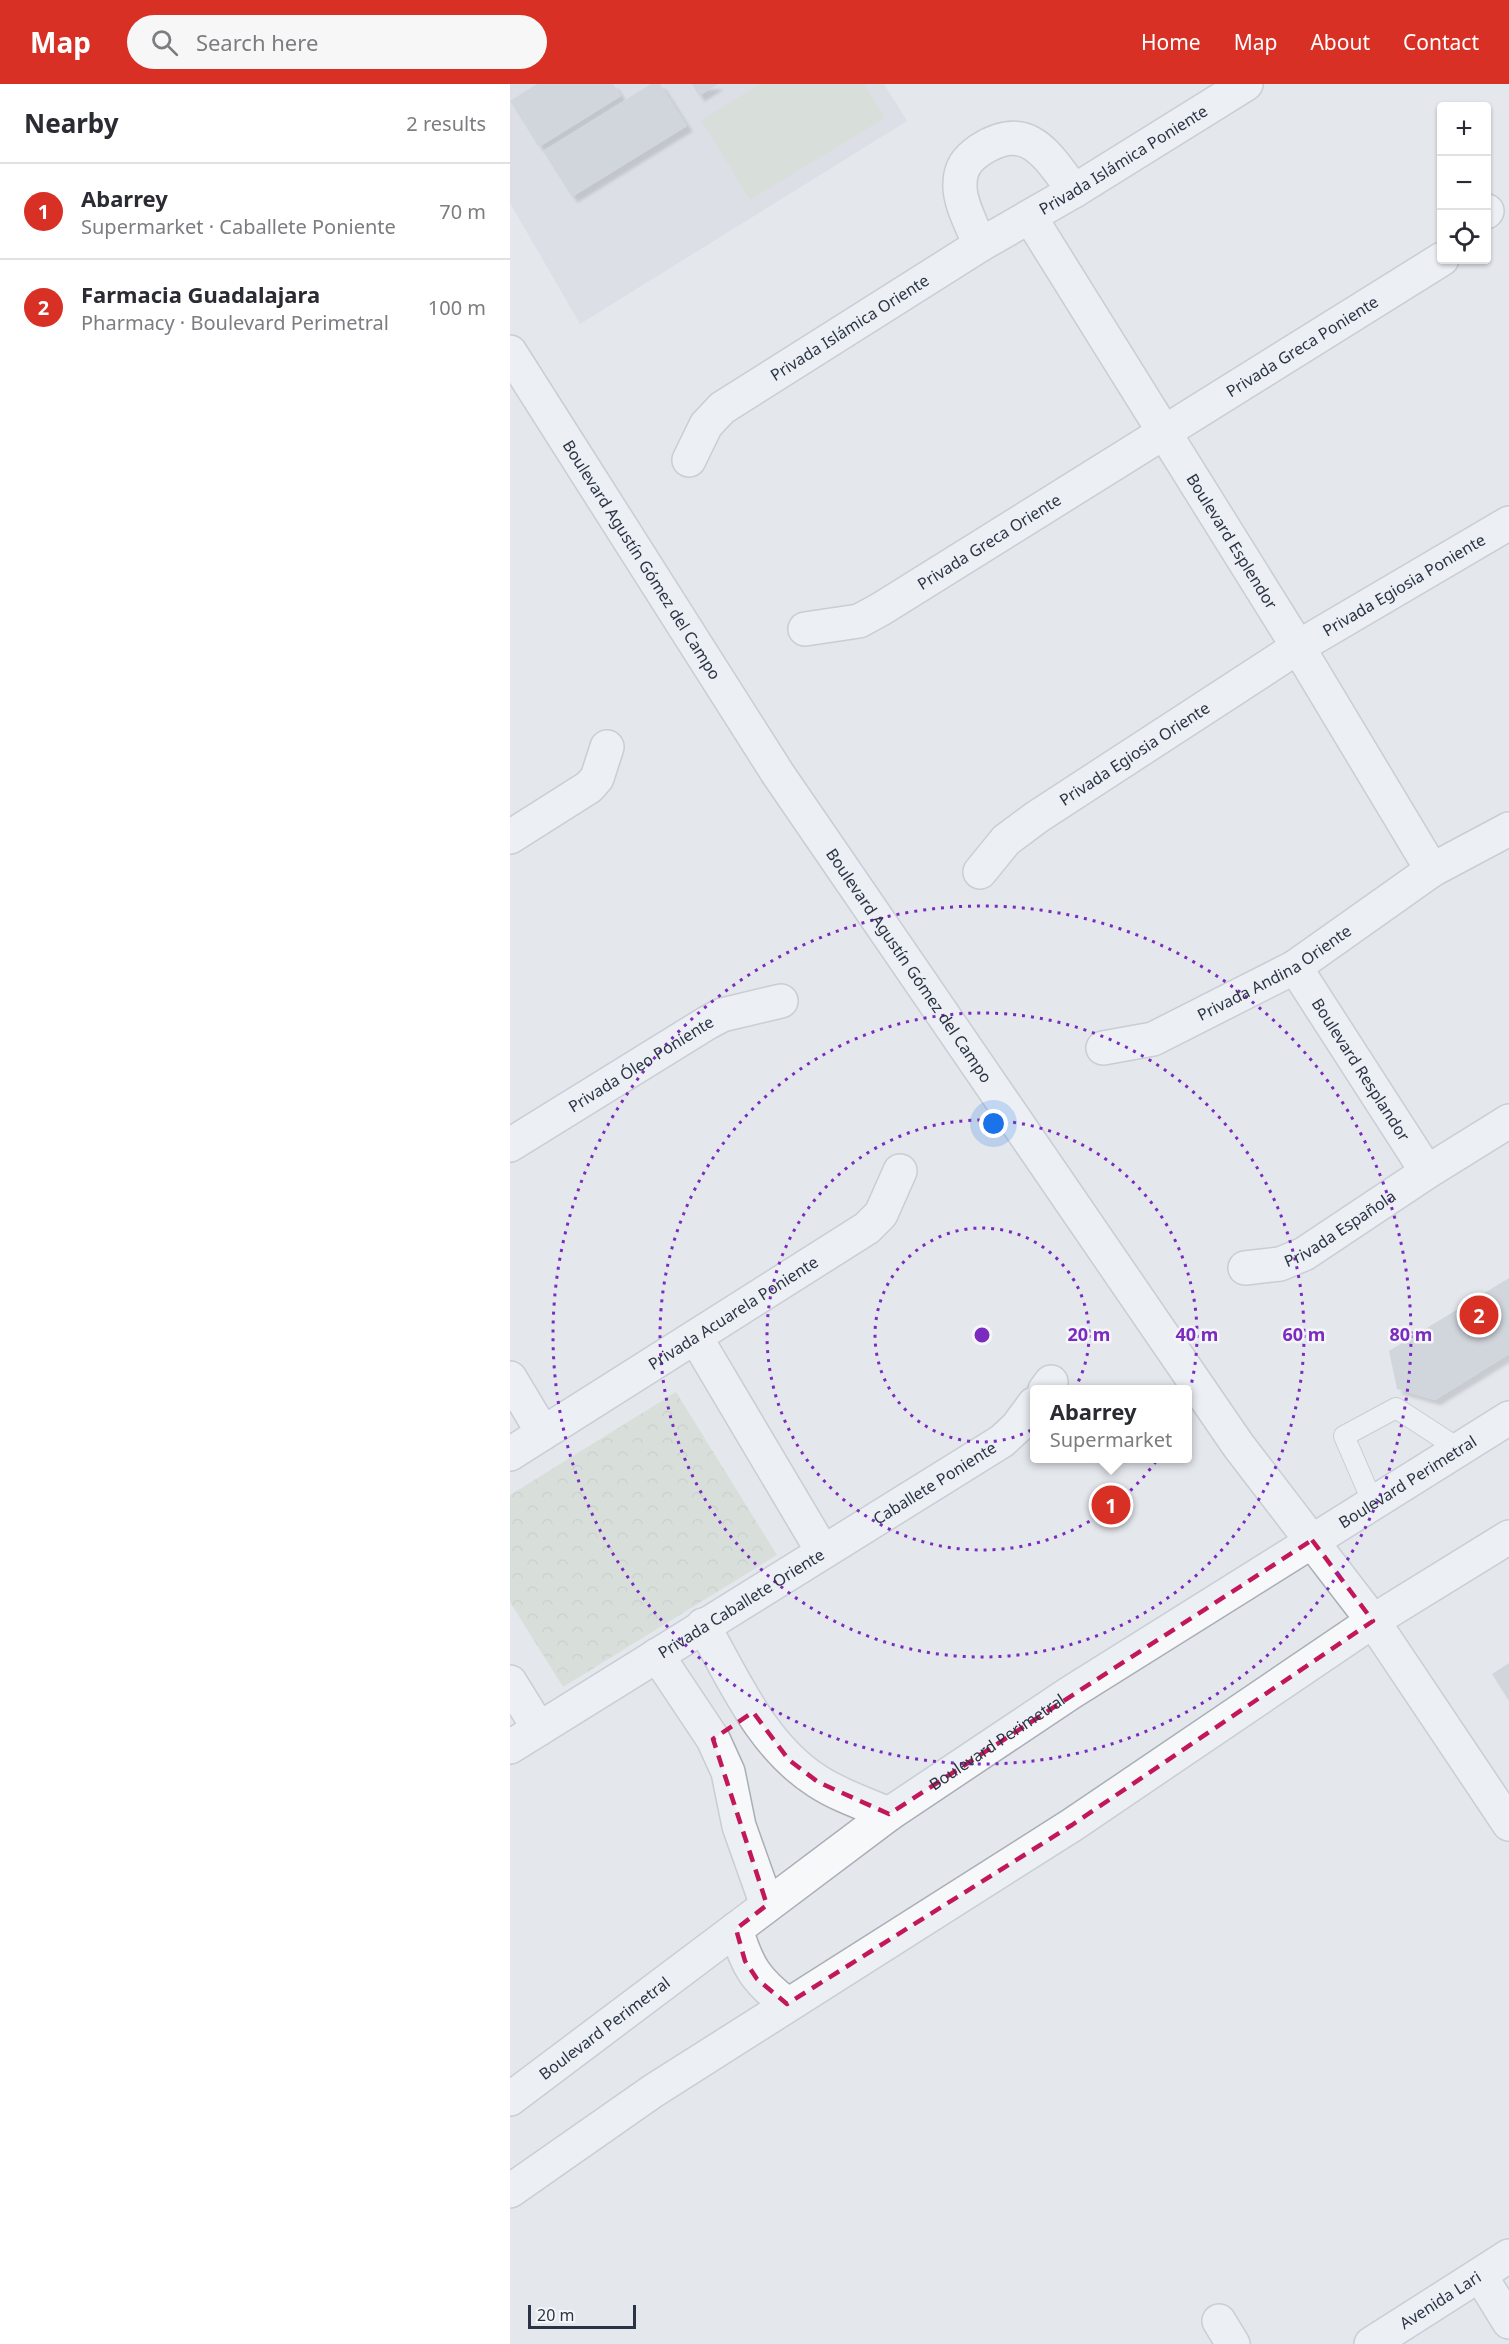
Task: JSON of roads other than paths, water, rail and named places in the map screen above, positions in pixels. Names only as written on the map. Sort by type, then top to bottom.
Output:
[{"type":"street","name":"Privada Islámica Poniente","points":[[1030,217],[1246,84]]},
{"type":"street","points":[[980,245],[960,185],[963,165],[997,140],[1016,137],[1034,143],[1050,158],[1074,191]]},
{"type":"street","name":"Privada Islámica Oriente","points":[[689,460],[706,424],[722,408],[980,245],[1030,217]]},
{"type":"street","name":"Boulevard Esplendor","points":[[1030,217],[1299,647],[1432,870]]},
{"type":"street","name":"Privada Greca Poniente","points":[[1163,432],[1437,263]]},
{"type":"street","name":"Boulevard Agustín Gómez del Campo","points":[[510,352],[778,774],[1238,1445],[1373,1621],[1509,1824]]},
{"type":"street","name":"Privada Greca Oriente","points":[[805,629],[859,621],[881,609],[1163,432]]},
{"type":"street","name":"Privada Egiosia Poniente","points":[[1299,647],[1509,523]]},
{"type":"street","name":"Privada Egiosia Oriente","points":[[980,872],[1006,840],[1037,817],[1299,647]]},
{"type":"street","points":[[510,837],[590,787],[597,778],[608,747]]},
{"type":"street","name":"Privada Andina Oriente","points":[[1103,1048],[1153,1039],[1294,967],[1432,870],[1509,828]]},
{"type":"street","name":"Boulevard Resplandor","points":[[1294,967],[1427,1172]]},
{"type":"street","name":"Privada Óleo Poniente","points":[[510,1145],[722,1015],[781,1001]]},
{"type":"street","points":[[1427,1172],[1509,1121]]},
{"type":"street","name":"Privada Acuarela Poniente","points":[[510,1454],[867,1228],[881,1214],[900,1171]]},
{"type":"street","name":"Privada Española","points":[[1245,1268],[1280,1264],[1304,1254],[1427,1172]]},
{"type":"street","name":"Privada Caballete Oriente","points":[[510,1747],[822,1551],[696,1338]]},
{"type":"street","points":[[510,1378],[543,1433]]},
{"type":"street","name":"Caballete Poniente","points":[[822,1551],[1002,1441],[1017,1427],[1030,1410]]},
{"type":"street","name":"Boulevard Perimetral","points":[[510,2099],[889,1814],[1070,1693],[1509,1418]]},
{"type":"street","points":[[510,2191],[652,2091],[1072,1825],[1373,1621],[1509,1537]]},
{"type":"street","points":[[704,1625],[753,1712],[789,1760],[818,1782],[889,1814]]},
{"type":"street","points":[[657,1654],[713,1739],[728,1772],[739,1826],[767,1905]]},
{"type":"street","points":[[510,1682],[539,1729]]},
{"type":"street","points":[[713,1739],[753,1712]]},
{"type":"street","points":[[736,1929],[745,1961],[751,1970],[767,1990],[787,2004]]},
{"type":"street","name":"Avenida Lari","points":[[1371,2344],[1509,2256]]},
{"type":"street","points":[[1480,2275],[1509,2322]]},
{"type":"lane","points":[[1372,1503],[1344,1436],[1396,1408],[1459,1449]]},
{"type":"place","name":"Farmacia Guadalajara","points":[[1479,1315]]},
{"type":"place","name":"Abarrey","points":[[1111,1505]]}]
